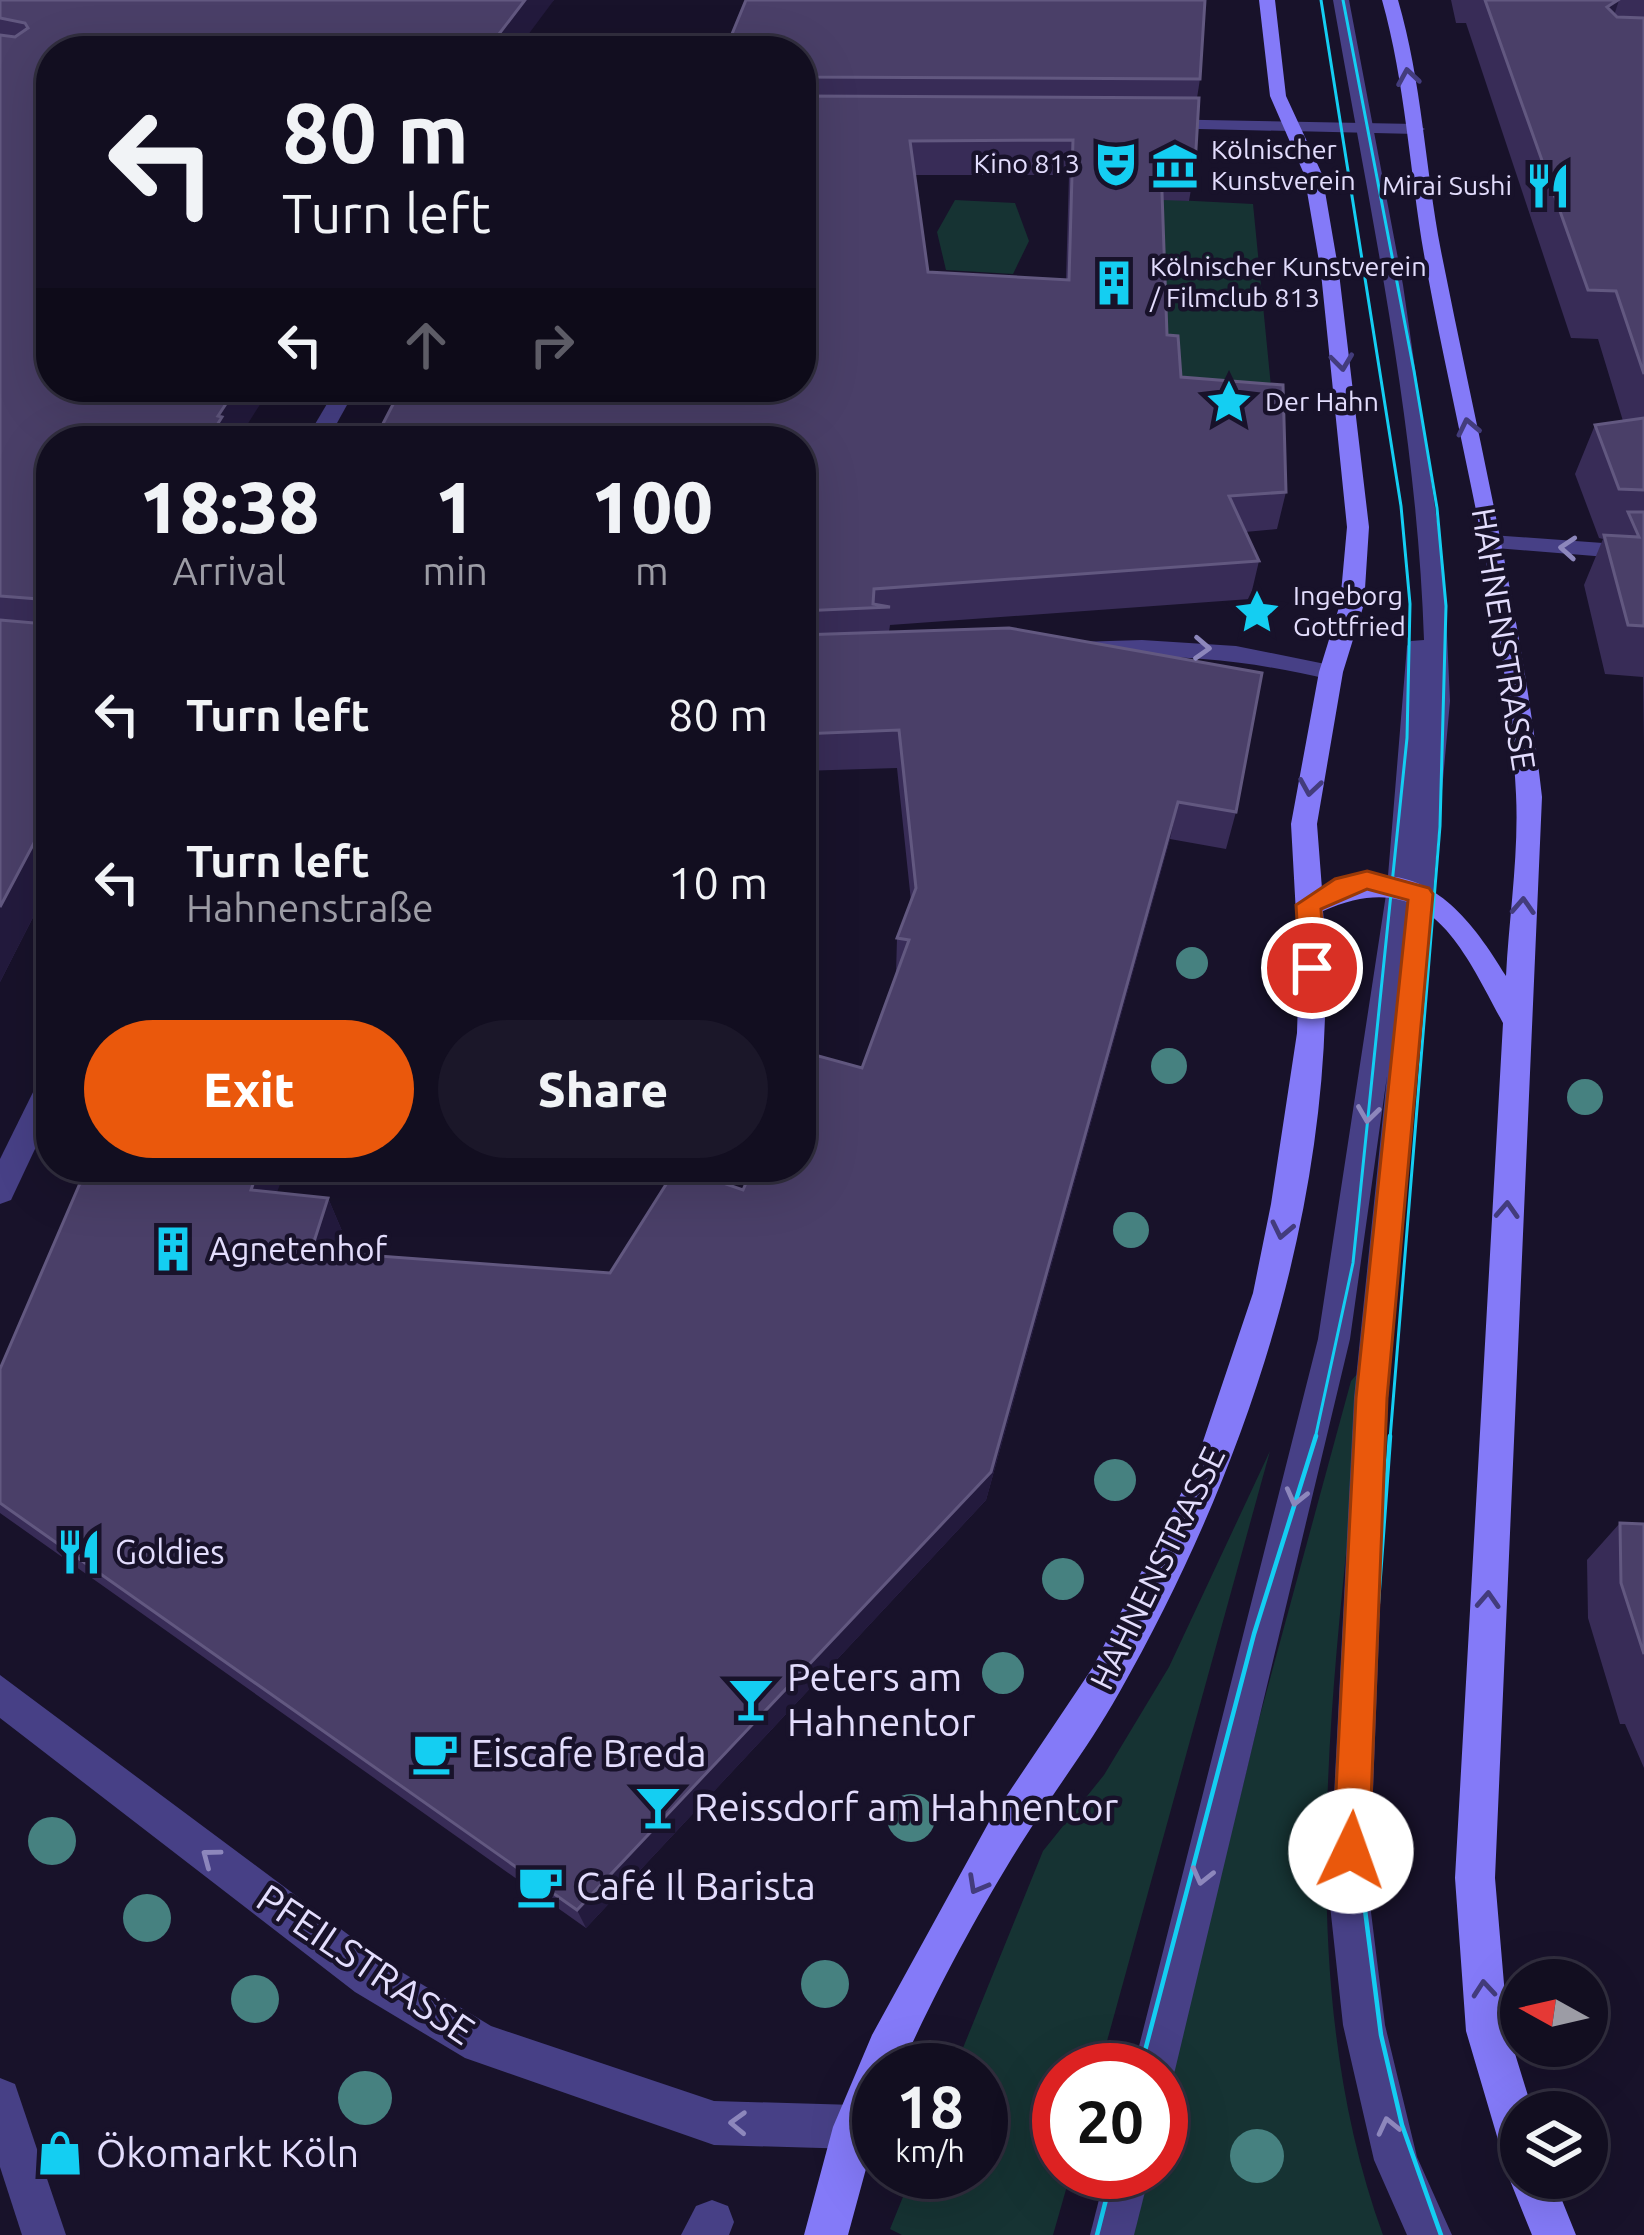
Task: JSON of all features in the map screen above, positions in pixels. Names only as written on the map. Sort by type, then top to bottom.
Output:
[{"type":"main road","name":"HAHNENSTRASSE","points":[[893,2043],[1004,1836],[1106,1680],[1210,1472],[1269,1293],[1287,1204],[1311,1033],[1304,824],[1331,672],[1352,604],[1358,527],[1330,273],[1313,175],[1278,96],[1267,0]]},
{"type":"main road","name":"HAHNENSTRASSE","points":[[1390,0],[1415,129],[1430,244],[1515,664],[1528,797],[1475,1878],[1487,2031],[1505,2091]]},
{"type":"main road","points":[[1309,905],[1343,885],[1367,880],[1410,891],[1474,943],[1517,1022]]},
{"type":"main road","name":"HAHNENSTRASSE","points":[[826,2235],[852,2138]]},
{"type":"street","points":[[1161,2043],[1334,1339],[1438,701],[1433,570],[1393,285],[1326,0]]},
{"type":"street","points":[[1341,0],[1354,127]]},
{"type":"street","points":[[1138,123],[1415,129]]},
{"type":"street","points":[[1491,542],[1644,553]]},
{"type":"street","points":[[1046,652],[1196,646],[1260,653],[1331,672]]},
{"type":"street","points":[[1410,891],[1371,1398],[1349,1896],[1364,2025],[1396,2160],[1430,2235]]},
{"type":"street","points":[[0,1191],[36,1115]]},
{"type":"street","name":"PFEILSTRASSE","points":[[0,1694],[370,1977],[480,2043],[715,2123],[852,2127]]},
{"type":"street","points":[[0,2099],[44,2235]]},
{"type":"street","points":[[1112,2235],[1121,2199]]},
{"type":"green space","points":[[1156,199],[1253,204],[1273,407],[1161,372]]},
{"type":"green space","points":[[955,200],[1015,203],[1029,241],[1013,274],[946,270],[937,232]]},
{"type":"green space","points":[[1366,1364],[1333,1691],[1327,1914],[1335,2024],[1353,2131],[1383,2235],[1133,2235],[1142,2199],[1188,2199],[1188,2043],[1180,2043],[1258,1723],[1351,1381]]},
{"type":"green space","points":[[1270,1451],[1106,2043],[1032,2043],[1032,2199],[1063,2199],[1053,2235],[902,2235],[890,2229],[902,2199],[1008,2199],[1008,2043],[965,2043],[1043,1851],[1104,1775],[1169,1667]]},
{"type":"building","points":[[0,0],[525,0],[497,36],[36,36],[36,402],[227,402],[216,426],[36,426],[36,599],[0,596],[0,35],[15,37],[28,28],[25,23],[0,18]]},
{"type":"building","points":[[746,0],[1205,0],[1200,79],[816,77],[816,36],[731,36]]},
{"type":"building","points":[[1485,0],[1618,0],[1607,7],[1617,17],[1644,18],[1644,374],[1616,291],[1588,290]]},
{"type":"building","points":[[816,96],[1199,98],[1195,166],[1161,164],[1167,335],[1178,336],[1181,377],[1283,385],[1286,492],[1229,496],[1259,561],[874,589],[873,604],[890,607],[816,610],[816,426],[382,426],[394,402],[816,402]],"holes":[[[1073,140],[1069,280],[928,272],[910,141]]]},
{"type":"building","points":[[1644,418],[1644,490],[1619,489],[1595,425]]},
{"type":"building","points":[[1628,512],[1644,512],[1644,626],[1628,625],[1604,535],[1639,537]]},
{"type":"building","points":[[0,620],[34,623],[36,839],[0,907]]},
{"type":"building","points":[[1009,628],[1262,673],[1236,812],[1178,802],[991,1472],[577,1910],[0,1503],[0,1369],[81,1182],[254,1182],[251,1190],[328,1198],[311,1251],[610,1273],[668,1182],[720,1182],[743,1190],[746,1182],[816,1182],[816,1055],[862,1068],[909,940],[897,938],[916,888],[899,730],[816,733],[816,634]]},
{"type":"building","points":[[1620,1523],[1644,1524],[1644,1654],[1621,1583]]},
{"type":"tram line","points":[[1315,1439],[1353,1263],[1407,738],[1410,604],[1401,506],[1321,0]]},
{"type":"tram line","points":[[1343,0],[1414,371],[1437,508],[1446,606],[1440,826],[1390,1439]]},
{"type":"tram line","points":[[1147,2043],[1254,1634],[1316,1436]]},
{"type":"tram line","points":[[1390,1436],[1359,1863],[1381,2035],[1402,2125],[1441,2235]]},
{"type":"tram line","points":[[1097,2235],[1106,2199]]},
{"type":"place","name":"Kino 813","points":[[1116,164]]},
{"type":"place","name":"Kölnischer Kunstverein","points":[[1175,166]]},
{"type":"place","name":"Mirai Sushi","points":[[1548,186]]},
{"type":"place","name":"Kölnischer Kunstverein / Filmclub 813","points":[[1114,283]]},
{"type":"place","name":"Der Hahn","points":[[1229,402]]},
{"type":"place","name":"Ingeborg Gottfried","points":[[1257,612]]},
{"type":"place","name":"Agnetenhof","points":[[173,1249]]},
{"type":"place","name":"Goldies","points":[[79,1552]]},
{"type":"place","name":"Peters am Hahnentor","points":[[751,1699]]},
{"type":"place","name":"Eiscafe Breda","points":[[435,1753]]},
{"type":"place","name":"Reissdorf am Hahnentor","points":[[658,1807]]},
{"type":"place","name":"Café Il Barista","points":[[540,1886]]},
{"type":"place","name":"Ökomarkt Köln","points":[[60,2153]]},
{"type":"route","points":[[1312,968],[1309,905],[1343,885],[1367,880],[1420,894],[1371,1398],[1351,1851]]}]
